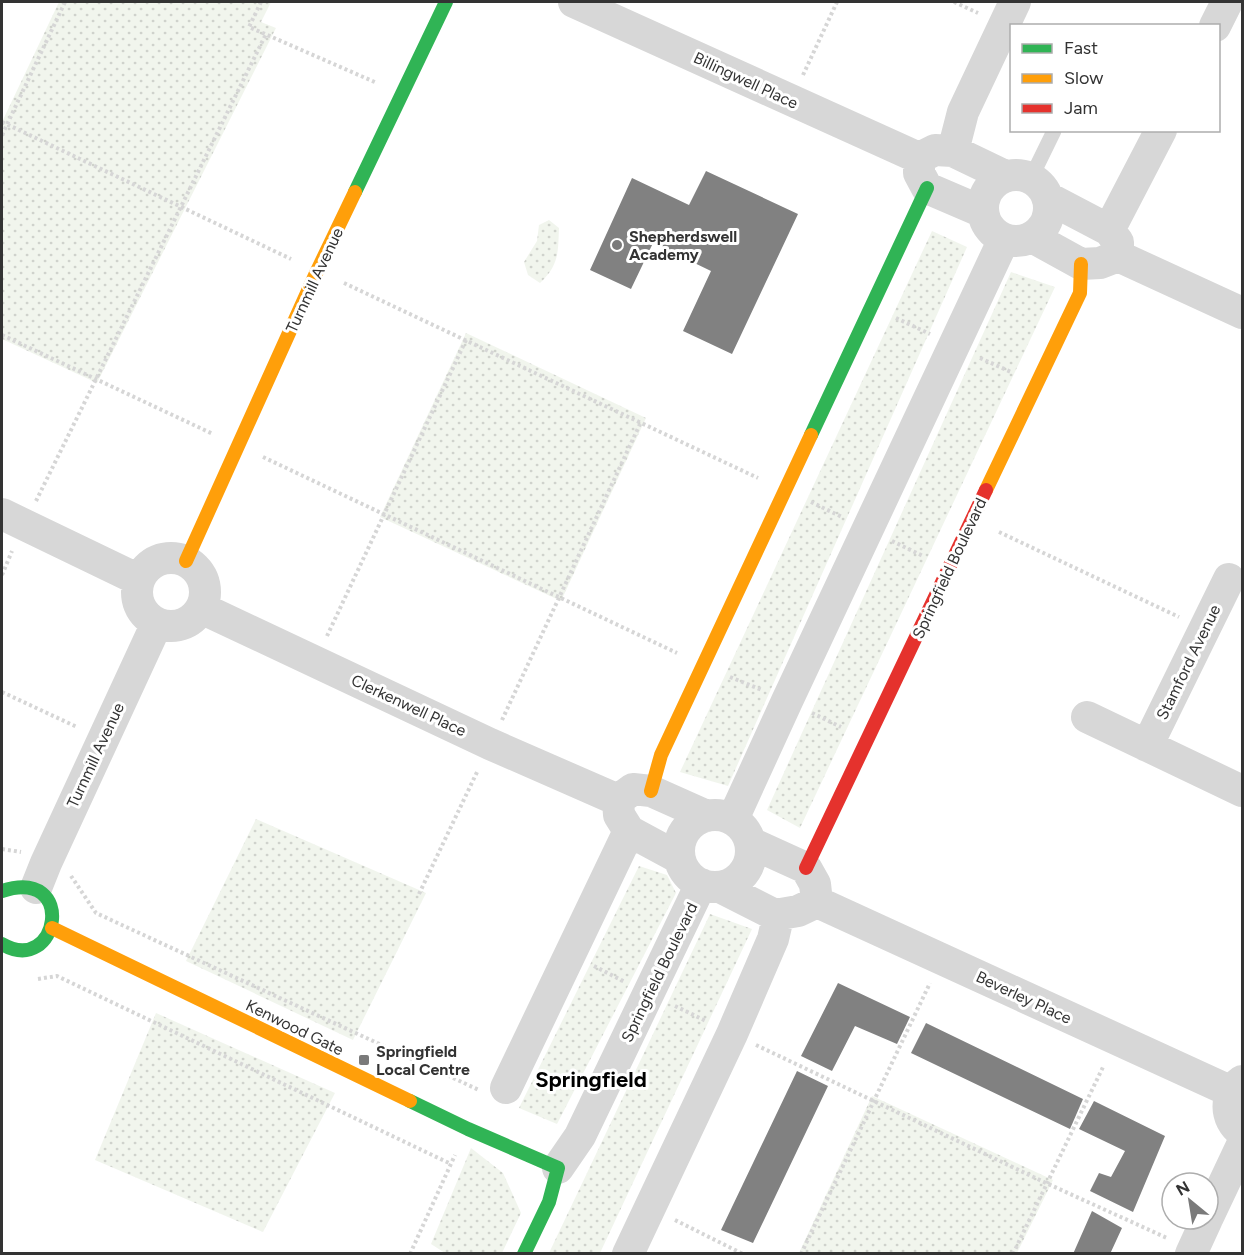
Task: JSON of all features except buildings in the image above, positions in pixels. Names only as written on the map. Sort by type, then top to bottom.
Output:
[{"type":"street","name":"Turnmill Avenue","points":[[186,561],[317,271],[446,2]]},
{"type":"street","name":"Billingwell Place","points":[[574,2],[791,101],[923,173],[983,212]]},
{"type":"street","points":[[953,151],[963,112],[1015,2]]},
{"type":"street","points":[[1028,184],[990,186],[983,212],[990,228],[1081,264],[1100,263],[1114,243],[1160,132]]},
{"type":"street","points":[[651,791],[661,755],[785,491],[935,150],[953,151],[1028,184],[1114,243],[1242,312]]},
{"type":"street","points":[[731,826],[1018,238],[1039,232],[1048,216],[1028,184]]},
{"type":"street","name":"Springfield Boulevard","points":[[806,868],[1080,293],[1081,264]]},
{"type":"street","points":[[13,520],[139,580]]},
{"type":"street","points":[[176,558],[195,567],[202,576],[205,598],[201,608],[190,621],[174,626],[157,623],[142,609],[138,600],[139,580],[153,563],[176,558]]},
{"type":"street","name":"Stamford Avenue","points":[[1147,746],[1229,579]]},
{"type":"street","name":"Clerkenwell Place","points":[[201,608],[490,744],[618,800]]},
{"type":"street","name":"Turnmill Avenue","points":[[41,875],[157,623]]},
{"type":"street","points":[[1087,717],[1242,791]]},
{"type":"street","points":[[680,858],[629,831],[619,815],[618,800],[633,789],[651,791],[731,826],[806,868],[815,884],[817,902],[798,911],[775,915],[710,886]]},
{"type":"street","points":[[680,858],[679,847],[682,836],[697,820],[731,826]]},
{"type":"street","points":[[710,886],[732,884],[742,876],[750,860],[731,826]]},
{"type":"street","points":[[506,1088],[629,831]]},
{"type":"street","name":"Springfield Boulevard","points":[[524,1254],[549,1202],[558,1168],[580,1136],[649,993],[710,886],[691,878],[683,869],[680,858]]},
{"type":"street","points":[[2,891],[41,875],[44,894],[53,909],[52,928],[47,938],[39,945],[29,950],[3,950]]},
{"type":"street","name":"Beverley Place","points":[[817,902],[1116,1040],[1237,1087]]},
{"type":"street","points":[[628,1254],[732,1034],[773,939],[776,926],[775,915]]},
{"type":"street","name":"Kenwood Gate","points":[[52,928],[468,1129],[558,1168]]},
{"type":"street","points":[[1237,1087],[1229,1102],[1229,1112],[1232,1121],[1242,1132]]},
{"type":"street","points":[[1220,1192],[1242,1144]]},
{"type":"street","points":[[1192,1251],[1202,1231]]},
{"type":"lane","points":[[1028,184],[1053,132]]},
{"type":"path","points":[[2,135],[65,2]]},
{"type":"path","points":[[261,2],[249,27],[403,95]]},
{"type":"path","points":[[791,101],[837,2]]},
{"type":"path","points":[[2,575],[13,520],[96,378],[266,34]]},
{"type":"path","points":[[2,122],[785,491]]},
{"type":"path","points":[[2,335],[704,666]]},
{"type":"path","points":[[316,662],[466,340]]},
{"type":"path","points":[[419,894],[640,424]]},
{"type":"path","points":[[803,498],[838,515]]},
{"type":"path","points":[[972,520],[1204,629]]},
{"type":"path","points":[[723,674],[756,688]]},
{"type":"path","points":[[2,692],[102,739]]},
{"type":"path","points":[[2,849],[18,850],[41,875],[68,873],[96,912],[484,1093],[410,1254]]},
{"type":"path","points":[[570,954],[874,1102],[1192,1251]]},
{"type":"path","points":[[801,1254],[942,958]]},
{"type":"path","points":[[29,981],[57,976],[451,1164]]},
{"type":"path","points":[[1013,1254],[1116,1040]]},
{"type":"path","points":[[650,1207],[743,1254]]},
{"type":"shaded area","points":[[59,2],[271,2],[261,22],[276,28],[97,383],[2,339],[2,122]]},
{"type":"shaded area","points":[[549,220],[559,228],[558,252],[551,270],[540,283],[528,275],[524,262],[537,241],[539,225]]},
{"type":"shaded area","points":[[932,231],[967,247],[728,786],[680,772]]},
{"type":"shaded area","points":[[1011,272],[1055,287],[800,828],[767,810]]},
{"type":"shaded area","points":[[466,333],[646,418],[561,601],[380,517]]},
{"type":"shaded area","points":[[256,819],[426,893],[353,1040],[186,961]]},
{"type":"shaded area","points":[[639,866],[667,875],[676,893],[557,1124],[519,1108]]},
{"type":"shaded area","points":[[710,914],[752,929],[600,1253],[549,1253]]},
{"type":"shaded area","points":[[156,1013],[335,1093],[263,1232],[95,1160]]},
{"type":"shaded area","points":[[872,1096],[1053,1180],[1017,1253],[799,1253]]},
{"type":"shaded area","points":[[471,1148],[503,1173],[521,1213],[502,1253],[445,1253],[431,1244]]},
{"type":"traffic: fast","points":[[355,192],[446,2]]},
{"type":"traffic: fast","points":[[811,435],[927,188]]},
{"type":"traffic: fast","points":[[2,891],[26,887],[42,893],[50,905],[52,920],[47,935],[37,946],[21,950],[2,944]]},
{"type":"traffic: fast","points":[[410,1101],[558,1168],[549,1202],[524,1254]]},
{"type":"traffic: slow","points":[[186,561],[355,192]]},
{"type":"traffic: slow","points":[[986,490],[1080,293],[1081,264]]},
{"type":"traffic: slow","points":[[651,791],[661,755],[811,435]]},
{"type":"traffic: slow","points":[[52,928],[410,1101]]},
{"type":"traffic: jam","points":[[806,868],[986,490]]},
{"type":"place","name":"Shepherdswell Academy","points":[[617,245]]},
{"type":"place","name":"Springfield Local Centre","points":[[364,1060]]},
{"type":"district","name":"Springfield","points":[[591,1079]]}]
